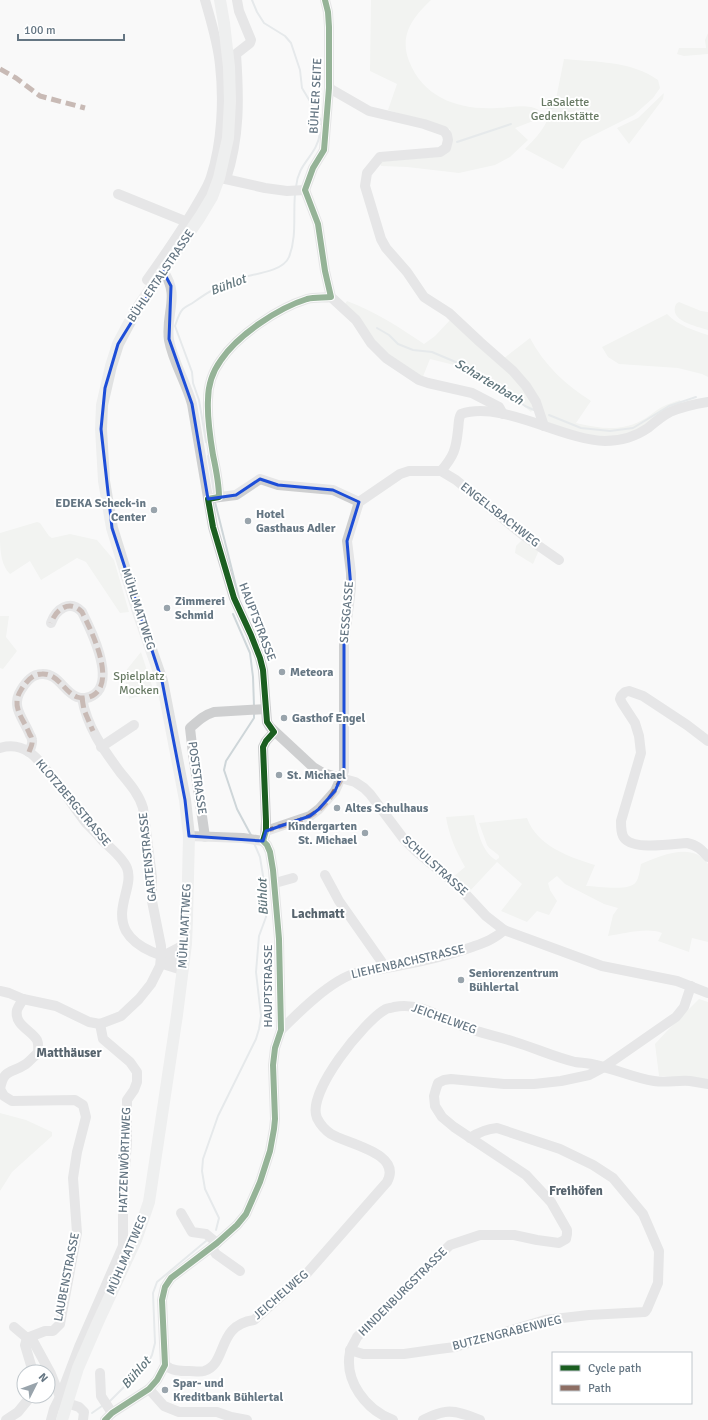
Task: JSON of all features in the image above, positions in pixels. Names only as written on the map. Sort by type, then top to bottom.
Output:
[{"type":"main road","name":"BÜHLERTALSTRASSE","points":[[101,424],[105,388],[118,344],[138,306],[200,217],[212,197],[219,178],[228,138],[230,101],[229,67],[220,0]]},
{"type":"main road","name":"MÜHLMATTWEG","points":[[62,1420],[64,1400],[136,1240],[148,1202],[177,1015],[186,944],[189,836],[185,800],[162,682],[138,612],[112,528],[104,481],[101,424]]},
{"type":"street","name":"BÜHLERTALSTRASSE","points":[[147,280],[187,222],[201,198],[219,178],[218,150],[221,128],[221,78],[216,40],[205,0]]},
{"type":"street","points":[[237,0],[239,11],[251,40],[250,43],[236,54],[237,125],[232,159],[219,178],[265,188],[287,191],[303,190],[318,224],[332,297],[356,320],[366,337],[378,350],[403,370],[428,383],[472,393],[499,408],[503,414]]},
{"type":"street","name":"BÜHLER SEITE","points":[[303,190],[313,168],[324,150],[329,88],[328,12],[325,0]]},
{"type":"street","points":[[329,88],[369,111],[424,124],[444,131],[447,135],[448,140],[446,148],[440,152],[380,157],[367,173],[365,186],[381,239],[386,248],[407,272],[424,297],[449,313],[513,371],[526,386],[536,402],[544,426]]},
{"type":"street","name":"BÜHLERTALSTRASSE","points":[[118,194],[187,222]]},
{"type":"street","name":"HAUPTSTRASSE","points":[[163,271],[172,286],[169,339],[192,404],[213,498],[214,527],[234,598],[252,635],[263,670],[259,709],[274,732]]},
{"type":"street","points":[[213,498],[219,488],[211,443],[208,400],[209,384],[221,360],[256,326],[275,314],[309,299],[332,297]]},
{"type":"street","points":[[213,498],[236,495],[260,479],[278,485],[333,490],[359,502],[400,474],[409,471],[441,471],[454,453],[461,414],[476,411],[503,414],[570,435],[604,441],[621,440],[632,437],[669,412],[708,402]]},
{"type":"street","name":"ENGELSBACHWEG","points":[[441,471],[456,480],[523,535],[559,560]]},
{"type":"street","name":"SESSGASSE","points":[[266,831],[310,816],[331,797],[342,778],[344,770],[344,645],[351,588],[351,573],[347,541],[359,502]]},
{"type":"street","points":[[29,752],[32,740],[29,730],[17,709],[16,702],[27,680],[42,674],[51,676],[60,682],[70,693],[82,698],[94,695],[101,687],[103,682],[103,670],[99,654],[82,612],[72,605],[66,606],[58,611],[51,623]]},
{"type":"street","points":[[708,742],[687,725],[643,696],[630,691],[625,692],[621,696],[620,699],[634,723],[639,736],[641,753],[621,821],[621,831],[624,839],[630,843],[639,845],[687,843],[699,847],[708,857]]},
{"type":"street","name":"GARTENSTRASSE","points":[[82,698],[84,710],[92,731],[101,747],[141,800],[152,876],[152,901],[162,956]]},
{"type":"street","name":"POSTSTRASSE","points":[[205,836],[190,728],[199,719],[214,712],[259,709]]},
{"type":"street","points":[[101,747],[134,725]]},
{"type":"street","points":[[189,836],[243,838],[261,841],[266,831],[264,747],[266,741],[274,732]]},
{"type":"street","name":"SCHULSTRASSE","points":[[274,732],[313,767],[323,773],[355,782],[364,788],[403,838],[417,852],[459,886],[486,916],[504,930]]},
{"type":"street","name":"KLOTZBERGSTRASSE","points":[[0,748],[17,747],[29,752],[38,760],[60,786],[87,823],[127,868],[129,877],[122,903],[122,914],[126,931],[135,941],[151,952],[162,956],[166,965],[183,966]]},
{"type":"street","name":"HAUPTSTRASSE","points":[[165,1365],[162,1300],[165,1287],[171,1278],[211,1241],[237,1225],[246,1214],[260,1182],[270,1151],[275,1119],[273,1065],[275,1048],[281,1030],[279,940],[275,883],[270,852],[267,845],[261,841]]},
{"type":"street","points":[[325,875],[339,902],[386,968]]},
{"type":"street","points":[[275,883],[293,878]]},
{"type":"street","points":[[504,930],[602,966],[677,981],[708,992]]},
{"type":"street","name":"LIEHENBACHSTRASSE","points":[[281,1030],[296,1014],[344,978],[356,973],[437,958],[461,951],[498,936],[504,930]]},
{"type":"street","points":[[0,992],[9,993],[23,999],[56,1006],[89,1022],[100,1024],[121,1016],[152,984],[160,966],[162,956],[186,944]]},
{"type":"street","name":"HINDENBURGSTRASSE","points":[[350,1350],[357,1337],[450,1245],[480,1235],[514,1235],[559,1243],[566,1239],[568,1234],[551,1202],[526,1175],[454,1128],[442,1117],[435,1106],[434,1096],[438,1083],[451,1079],[504,1084],[534,1084],[561,1081],[589,1075],[604,1067],[676,1017],[684,1007],[691,986]]},
{"type":"street","name":"LAUBENSTRASSE","points":[[23,999],[17,1011],[17,1019],[20,1024],[37,1040],[38,1053],[26,1064],[9,1072],[2,1080],[0,1089],[4,1096],[12,1101],[74,1100],[83,1105],[86,1117],[73,1178],[77,1233],[60,1324],[53,1331],[45,1331],[27,1338]]},
{"type":"street","name":"JEICHELWEG","points":[[165,1365],[178,1371],[204,1371],[216,1363],[229,1333],[236,1326],[246,1321],[254,1320],[308,1272],[391,1176],[388,1164],[378,1155],[353,1142],[332,1134],[326,1130],[316,1116],[316,1108],[322,1086],[339,1059],[364,1027],[386,1009],[403,1005],[416,1006],[482,1033],[514,1041],[575,1062],[596,1065],[654,1081],[690,1081],[708,1084]]},
{"type":"street","name":"HATZENWÖRTHWEG","points":[[52,1420],[54,1410],[64,1400],[79,1347],[123,1246],[123,1194],[127,1142],[127,1100],[134,1090],[137,1082],[137,1072],[130,1062],[103,1039],[100,1024]]},
{"type":"street","name":"BUTZENGRABENWEG","points":[[350,1350],[363,1354],[397,1354],[432,1350],[455,1346],[545,1320],[612,1313],[635,1314],[645,1312],[647,1309],[658,1283],[659,1251],[642,1214],[613,1178],[593,1165],[560,1149],[496,1128],[487,1128],[470,1138]]},
{"type":"street","points":[[181,1213],[192,1232],[211,1241],[216,1254],[240,1271]]},
{"type":"street","points":[[14,1327],[33,1341],[64,1400],[79,1407],[84,1412],[83,1420]]},
{"type":"street","points":[[27,1338],[25,1345],[31,1364]]},
{"type":"street","points":[[350,1350],[349,1364],[354,1384],[371,1407],[382,1416],[393,1420]]},
{"type":"street","points":[[100,1373],[101,1396],[108,1417],[148,1389],[157,1380],[165,1365]]},
{"type":"street","points":[[148,1389],[164,1406],[180,1412],[217,1412],[246,1420]]},
{"type":"street","points":[[6,1420],[18,1412],[24,1404]]},
{"type":"street","points":[[423,1420],[444,1412],[465,1415],[480,1420]]},
{"type":"highlighted area","points":[[163,271],[171,286],[169,339],[192,404],[208,499],[236,495],[260,479],[278,485],[333,490],[359,502],[347,541],[351,588],[344,645],[344,771],[335,791],[319,809],[310,816],[266,831],[263,841],[189,836],[185,800],[162,681],[112,528],[101,429],[105,388],[118,344]]},
{"type":"green space","points":[[371,0],[431,0],[413,20],[407,35],[406,52],[416,74],[424,85],[434,93],[445,100],[457,104],[483,108],[524,106],[539,110],[541,118],[515,128],[528,140],[510,157],[495,165],[459,173],[407,167],[381,166],[380,162],[384,160],[448,153],[450,129],[388,110],[397,84],[370,71]]},
{"type":"green space","points":[[708,33],[708,54],[684,56],[677,54],[679,48],[706,48],[705,40]]},
{"type":"green space","name":"LaSalette Gedenkstätte","points":[[564,59],[601,62],[637,69],[658,80],[660,88],[653,98],[634,115],[582,141],[563,169],[525,149],[540,133],[546,123],[548,113],[542,103],[556,99]]},
{"type":"green space","points":[[664,93],[663,99],[629,144],[617,128],[638,118]]},
{"type":"green space","points":[[347,301],[387,320],[424,344],[435,336],[451,319],[513,374],[536,406],[531,412],[489,378],[462,367],[430,359],[422,379],[378,347],[345,304]]},
{"type":"green space","points":[[679,302],[701,311],[708,312],[708,330],[679,319],[675,310],[676,304]]},
{"type":"green space","points":[[667,314],[681,325],[708,335],[708,377],[678,368],[619,364],[608,357],[602,347]]},
{"type":"green space","points":[[530,338],[542,357],[556,374],[591,401],[576,423],[604,428],[629,426],[671,403],[680,400],[683,405],[625,437],[597,438],[546,423],[503,359]]},
{"type":"green space","points":[[37,522],[40,523],[52,538],[70,534],[97,540],[114,560],[129,612],[120,613],[86,562],[77,558],[41,580],[30,561],[10,574],[2,560],[0,533]]},
{"type":"green space","points":[[523,539],[539,550],[533,564],[515,553],[516,546]]},
{"type":"green space","points":[[0,616],[9,616],[6,637],[17,651],[3,669],[0,668]]},
{"type":"green space","name":"Spielplatz Mocken","points":[[141,652],[154,692],[129,699],[124,673]]},
{"type":"green space","points":[[474,815],[484,846],[496,860],[499,856],[487,845],[479,823],[527,818],[538,836],[546,843],[565,854],[595,865],[586,886],[620,888],[633,885],[638,878],[641,864],[667,854],[685,852],[694,853],[702,857],[708,864],[708,942],[692,938],[689,952],[658,941],[662,933],[656,931],[642,931],[608,936],[613,915],[618,908],[604,904],[565,884],[557,876],[548,883],[550,890],[557,901],[549,915],[537,911],[527,922],[501,911],[522,884],[497,862],[469,892],[453,877],[465,867],[453,843],[446,817]]},
{"type":"green space","points":[[699,999],[708,1002],[708,1081],[698,1078],[659,1076],[655,1044]]},
{"type":"green space","points":[[0,1113],[26,1120],[52,1132],[52,1136],[12,1172],[0,1191]]},
{"type":"waterway","name":"Bühlot","points":[[252,0],[264,23],[285,36],[291,43],[300,70],[302,88],[320,118],[321,124]]},
{"type":"waterway","points":[[551,108],[578,101]]},
{"type":"waterway","points":[[457,142],[511,124]]},
{"type":"waterway","name":"Bühlot","points":[[296,187],[297,178],[300,171],[315,148],[320,133]]},
{"type":"waterway","name":"Bühlot","points":[[206,442],[199,400],[193,383],[192,372],[175,326],[177,319],[180,312],[184,308],[221,285],[239,278],[267,272],[281,266],[286,262],[293,242],[295,194]]},
{"type":"waterway","name":"Schartenbach","points":[[377,328],[389,335],[398,344],[413,350],[432,352],[489,379],[525,406],[534,410]]},
{"type":"waterway","name":"Schartenbach","points":[[549,415],[581,428],[610,431],[633,428],[669,406],[696,397]]},
{"type":"waterway","name":"Bühlot","points":[[208,456],[214,493]]},
{"type":"waterway","name":"Bühlot","points":[[215,502],[239,598]]},
{"type":"waterway","name":"Bühlot","points":[[233,614],[250,653],[254,706]]},
{"type":"waterway","name":"Bühlot","points":[[252,837],[237,809],[224,770],[226,761],[254,718],[254,712]]},
{"type":"waterway","name":"Bühlot","points":[[216,1230],[219,1218],[205,1189],[202,1171],[203,1159],[218,1116],[256,1039],[261,1016],[256,972],[259,936],[266,917],[265,888],[260,857],[254,843]]},
{"type":"waterway","name":"Bühlot","points":[[109,1402],[148,1363],[152,1355],[155,1343],[153,1293],[157,1282],[206,1241]]},
{"type":"waterway","name":"Bühlot","points":[[92,1413],[102,1406]]},
{"type":"marked path","points":[[0,69],[16,78],[40,96],[85,108]]},
{"type":"marked path","points":[[29,752],[32,745],[32,739],[17,707],[18,696],[27,681],[35,675],[48,674],[57,680],[72,695],[84,698],[95,694],[101,687],[103,677],[99,654],[91,630],[82,612],[73,606],[64,607],[56,614],[51,623]]},
{"type":"marked path","points":[[82,698],[84,710],[93,731]]},
{"type":"marked path","points":[[266,829],[266,831],[294,823],[315,813],[329,800],[342,778]]},
{"type":"cycle path","points":[[105,1420],[112,1413],[149,1389],[157,1380],[165,1365],[162,1300],[165,1287],[171,1278],[217,1243],[237,1225],[246,1214],[260,1182],[270,1151],[274,1129],[273,1065],[275,1048],[281,1030],[279,939],[273,870],[270,852],[267,845],[263,841],[266,831],[263,747],[274,732],[267,722],[263,670],[260,658],[234,598],[213,527],[208,499],[219,497],[219,492],[209,428],[208,395],[218,364],[228,351],[248,332],[272,316],[296,303],[310,298],[331,297],[325,271],[318,224],[305,190],[313,168],[324,150],[329,88],[329,27],[328,12],[325,0]]},
{"type":"place","name":"EDEKA Scheck-in Center","points":[[154,510]]},
{"type":"place","name":"Hotel Gasthaus Adler","points":[[248,521]]},
{"type":"place","name":"Zimmerei Schmid","points":[[167,608]]},
{"type":"place","name":"Meteora","points":[[282,672]]},
{"type":"place","name":"Gasthof Engel","points":[[284,718]]},
{"type":"place","name":"St. Michael","points":[[279,775]]},
{"type":"place","name":"Altes Schulhaus","points":[[337,808]]},
{"type":"place","name":"Kindergarten St. Michael","points":[[365,833]]},
{"type":"place","name":"Seniorenzentrum Bühlertal","points":[[461,980]]},
{"type":"place","name":"Spar- und Kreditbank Bühlertal","points":[[165,1390]]},
{"type":"district","name":"Lachmatt","points":[[318,914]]},
{"type":"district","name":"Matthäuser","points":[[69,1053]]},
{"type":"district","name":"Freihöfen","points":[[576,1191]]}]
